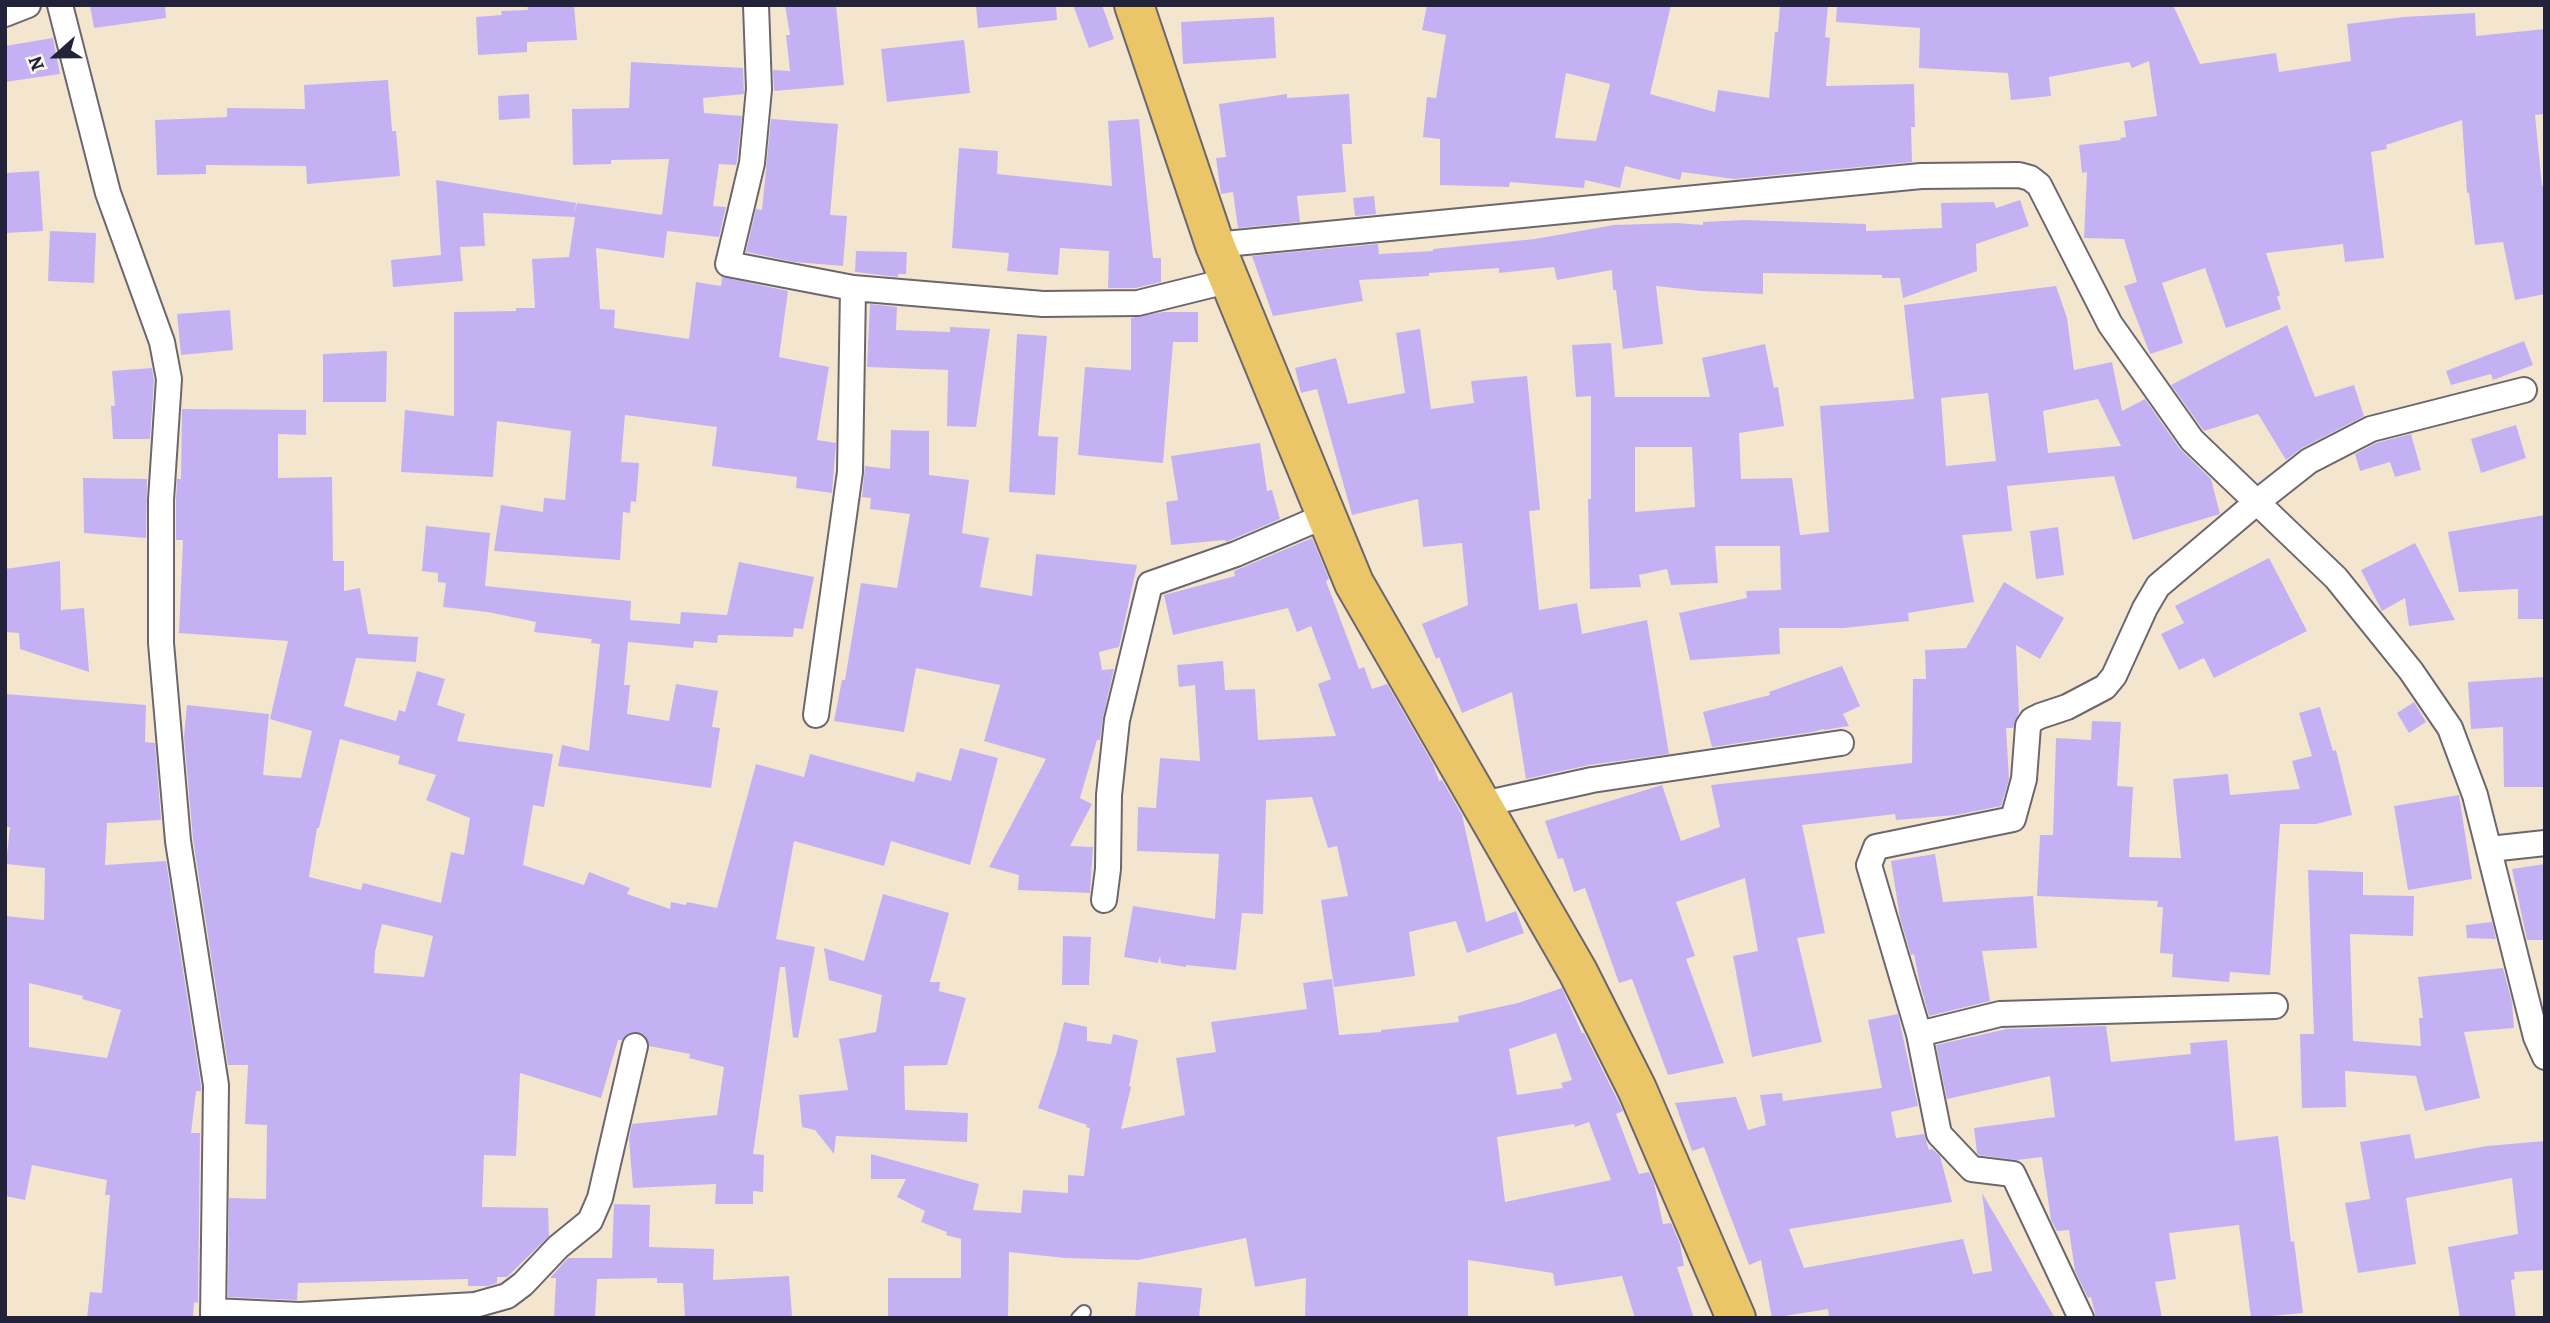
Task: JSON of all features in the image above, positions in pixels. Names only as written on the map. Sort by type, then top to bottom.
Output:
[{"type":"main road","points":[[1134,5],[1215,245],[1354,583],[1577,972],[1637,1089],[1736,1318]]},
{"type":"street","points":[[5,13],[28,5]]},
{"type":"street","points":[[60,5],[108,193],[162,342],[169,379],[161,500],[161,643],[178,841],[216,1084],[213,1314],[300,1315],[475,1305],[507,1296],[523,1284],[558,1247],[590,1221],[600,1198],[635,1046]]},
{"type":"street","points":[[755,5],[759,89],[752,163],[729,264],[853,288],[1043,304],[1138,303],[1231,281]]},
{"type":"street","points":[[1215,245],[1921,176],[2019,174],[2030,178],[2039,185],[2110,324],[2192,440],[2336,578],[2411,671],[2450,728],[2475,795],[2536,1037],[2545,1057]]},
{"type":"street","points":[[816,715],[850,472],[853,288]]},
{"type":"street","points":[[2081,1318],[2014,1174],[1972,1169],[1940,1133],[1919,1034],[1869,864],[1876,847],[2013,819],[2024,779],[2028,726],[2040,716],[2067,707],[2105,687],[2158,586],[2309,461],[2371,429],[2524,390]]},
{"type":"street","points":[[1104,900],[1108,869],[1109,795],[1118,720],[1150,584],[1236,554],[1326,515]]},
{"type":"street","points":[[1483,804],[1592,780],[1841,743]]},
{"type":"street","points":[[2490,849],[2545,843]]},
{"type":"street","points":[[1919,1034],[2000,1014],[2275,1006]]},
{"type":"building","points":[[90,5],[165,5],[166,18],[94,28]]},
{"type":"building","points":[[527,5],[574,5],[577,40],[527,42],[527,52],[478,55],[476,17],[502,15],[501,11],[528,10]]},
{"type":"building","points":[[785,5],[836,5],[844,85],[774,91],[773,70],[790,71],[786,35],[790,35]]},
{"type":"building","points":[[976,5],[1056,5],[1057,20],[978,28]]},
{"type":"building","points":[[1073,5],[1102,5],[1114,39],[1089,48]]},
{"type":"building","points":[[1427,5],[1671,5],[1650,94],[1715,112],[1718,90],[1769,98],[1780,5],[1828,5],[1825,37],[1830,38],[1826,86],[1914,84],[1915,127],[1911,127],[1912,162],[1734,179],[1682,172],[1680,180],[1625,166],[1620,188],[1585,180],[1584,188],[1510,182],[1509,187],[1440,185],[1440,139],[1423,137],[1427,97],[1436,98],[1446,35],[1422,30]],"holes":[[[1566,73],[1610,84],[1596,141],[1555,138]]]},
{"type":"building","points":[[1837,5],[2173,5],[2200,64],[2276,53],[2279,72],[2351,61],[2347,24],[2403,17],[2475,13],[2476,36],[2545,29],[2545,114],[2535,115],[2542,186],[2545,185],[2545,294],[2515,300],[2503,242],[2475,245],[2467,193],[2462,120],[2386,145],[2387,149],[2371,152],[2384,258],[2345,262],[2343,244],[2266,253],[2280,295],[2277,297],[2281,309],[2226,328],[2205,268],[2162,283],[2183,343],[2150,354],[2124,286],[2137,282],[2124,239],[2084,238],[2087,172],[2082,173],[2079,145],[2121,140],[2120,138],[2126,137],[2124,121],[2157,116],[2149,61],[2132,68],[2129,62],[2049,77],[2051,96],[2011,100],[2008,73],[1919,68],[1920,28],[1836,22]]},
{"type":"building","points":[[1274,17],[1276,58],[1183,64],[1181,22]]},
{"type":"building","points":[[53,38],[60,74],[5,82],[5,46]]},
{"type":"building","points":[[964,40],[970,93],[887,102],[881,49]]},
{"type":"building","points":[[631,62],[743,68],[744,94],[703,98],[704,113],[742,116],[737,161],[736,165],[719,164],[713,206],[726,207],[719,237],[667,231],[664,258],[596,248],[600,309],[615,310],[614,328],[689,339],[696,282],[721,286],[722,277],[788,291],[779,357],[829,367],[817,440],[836,443],[832,493],[796,488],[797,477],[712,466],[717,427],[625,415],[621,462],[639,463],[636,502],[631,501],[630,513],[623,512],[620,560],[494,551],[501,505],[543,512],[544,498],[565,500],[571,431],[497,421],[493,477],[401,472],[405,410],[454,416],[454,312],[535,308],[532,259],[569,257],[575,217],[483,213],[485,246],[460,247],[463,281],[393,287],[391,260],[441,255],[436,180],[576,203],[575,212],[577,203],[662,215],[669,159],[611,160],[611,164],[573,165],[572,109],[629,108]]},
{"type":"building","points":[[388,80],[392,131],[396,131],[400,176],[307,184],[306,166],[206,165],[206,174],[157,175],[155,120],[227,117],[227,108],[305,109],[304,85]]},
{"type":"building","points":[[529,94],[530,118],[499,120],[498,96]]},
{"type":"building","points":[[1287,94],[1287,98],[1349,94],[1352,144],[1342,144],[1346,192],[1297,196],[1300,222],[1238,228],[1233,192],[1221,194],[1216,158],[1226,157],[1219,104]]},
{"type":"building","points":[[771,119],[838,124],[830,215],[847,216],[843,266],[795,262],[746,252],[756,209],[762,210]]},
{"type":"building","points":[[1139,119],[1153,258],[1161,258],[1161,282],[1136,288],[1108,288],[1109,251],[1060,248],[1058,275],[1007,271],[1009,253],[952,248],[959,148],[998,151],[997,174],[1112,186],[1108,121]]},
{"type":"building","points":[[39,171],[43,231],[5,233],[5,173]]},
{"type":"building","points":[[1374,196],[1376,214],[1355,216],[1353,198]]},
{"type":"building","points":[[2020,200],[2029,226],[1976,244],[1977,271],[1903,298],[1900,278],[1882,278],[1882,275],[1763,273],[1763,294],[1656,286],[1663,344],[1623,349],[1612,270],[1557,280],[1554,267],[1499,273],[1499,268],[1359,280],[1363,301],[1273,316],[1252,256],[1378,244],[1379,254],[1433,251],[1535,239],[1614,225],[1703,225],[1703,222],[1744,220],[1866,224],[1866,231],[1942,228],[1941,203],[1994,202],[1996,208]]},
{"type":"building","points":[[50,231],[96,233],[94,283],[48,281]]},
{"type":"building","points":[[856,251],[907,252],[906,274],[898,274],[898,277],[855,272]]},
{"type":"building","points":[[2056,286],[2067,318],[2074,370],[2112,362],[2122,411],[2145,399],[2180,449],[2211,479],[2220,514],[2133,540],[2114,476],[2007,486],[2012,531],[1962,535],[1974,602],[1908,613],[1909,621],[1844,628],[1779,628],[1780,654],[1690,660],[1679,613],[1747,598],[1746,591],[1781,590],[1780,546],[1715,546],[1718,583],[1671,585],[1667,569],[1639,575],[1641,587],[1590,589],[1588,499],[1591,499],[1591,396],[1576,397],[1572,345],[1611,343],[1615,397],[1710,397],[1702,358],[1765,344],[1774,388],[1778,387],[1784,426],[1739,433],[1741,479],[1792,478],[1800,535],[1829,532],[1820,406],[1914,399],[1904,305]],"holes":[[[1988,393],[1996,461],[1946,466],[1941,398]],[[2098,399],[2121,446],[2048,453],[2043,411]],[[1635,447],[1692,447],[1695,507],[1635,512]]]},
{"type":"building","points":[[870,304],[897,307],[896,330],[950,332],[950,327],[990,329],[976,427],[947,426],[948,370],[867,367]]},
{"type":"building","points":[[230,310],[233,350],[181,355],[177,314]]},
{"type":"building","points":[[1163,312],[1198,312],[1198,342],[1173,342],[1163,463],[1078,455],[1085,367],[1131,370],[1131,318]]},
{"type":"building","points":[[2287,325],[2315,397],[2354,385],[2364,416],[2302,448],[2286,460],[2258,414],[2204,431],[2171,385]]},
{"type":"building","points":[[1420,329],[1431,409],[1474,403],[1471,381],[1527,376],[1540,510],[1529,511],[1539,610],[1577,603],[1582,634],[1647,620],[1669,754],[1589,765],[1526,779],[1512,692],[1462,713],[1422,624],[1468,605],[1462,543],[1423,547],[1418,499],[1352,515],[1317,389],[1301,393],[1295,368],[1336,358],[1348,404],[1405,393],[1396,333]]},
{"type":"building","points":[[1017,334],[1047,336],[1038,436],[1058,437],[1055,495],[1009,492]]},
{"type":"building","points":[[2524,341],[2533,365],[2493,380],[2491,374],[2451,385],[2446,371]]},
{"type":"building","points":[[387,351],[386,402],[323,402],[323,354]]},
{"type":"building","points":[[152,368],[154,380],[150,439],[113,439],[111,406],[115,406],[112,371]]},
{"type":"building","points":[[182,409],[306,410],[306,435],[278,434],[278,478],[332,477],[333,561],[344,561],[344,591],[360,588],[368,634],[418,637],[416,662],[356,658],[344,706],[396,721],[399,710],[405,712],[417,671],[445,679],[437,705],[465,714],[457,741],[553,754],[544,807],[533,805],[523,865],[584,885],[589,872],[630,888],[627,894],[670,909],[671,902],[717,908],[756,764],[804,777],[810,754],[914,782],[917,772],[951,781],[960,748],[998,758],[970,865],[891,841],[884,866],[794,841],[776,939],[815,947],[798,1038],[793,1037],[785,967],[780,967],[753,1154],[764,1155],[763,1192],[753,1191],[753,1204],[715,1204],[716,1184],[633,1188],[629,1139],[632,1124],[717,1115],[724,1067],[689,1058],[690,1054],[649,1046],[645,1035],[631,1032],[618,1040],[601,1098],[520,1073],[516,1156],[484,1155],[482,1207],[548,1208],[549,1236],[507,1277],[497,1277],[497,1283],[488,1286],[468,1286],[468,1279],[298,1283],[297,1300],[228,1297],[229,1198],[266,1199],[267,1125],[245,1124],[248,1065],[228,1065],[193,839],[184,737],[187,705],[269,714],[263,775],[301,778],[312,731],[270,719],[288,641],[179,633],[183,540],[176,540],[176,500],[177,479],[181,479]],"holes":[[[340,739],[400,756],[398,764],[436,775],[426,800],[470,818],[464,855],[451,852],[441,903],[363,883],[361,890],[309,877],[317,828]],[[382,924],[433,936],[424,977],[374,973],[375,952]]]},
{"type":"building","points":[[2516,425],[2526,458],[2481,473],[2471,439]]},
{"type":"building","points":[[891,430],[929,431],[929,475],[969,480],[962,533],[989,538],[980,587],[1032,596],[1036,554],[1137,565],[1119,647],[1099,652],[1102,670],[1114,669],[1100,740],[1097,740],[1080,798],[1092,804],[1070,846],[1093,847],[1090,893],[1018,890],[1019,875],[989,867],[1046,759],[984,741],[1000,685],[916,668],[904,732],[834,721],[842,680],[845,680],[861,583],[897,588],[910,514],[870,509],[871,498],[862,497],[865,466],[890,469]]},
{"type":"building","points":[[2411,434],[2421,470],[2395,477],[2390,462],[2360,471],[2355,454],[2376,443]]},
{"type":"building","points":[[1260,443],[1267,491],[1272,490],[1280,519],[1226,542],[1171,545],[1166,502],[1178,500],[1171,456]]},
{"type":"building","points":[[83,478],[147,479],[146,538],[84,533]]},
{"type":"building","points":[[2545,515],[2545,619],[2518,619],[2518,589],[2459,592],[2448,532]]},
{"type":"building","points":[[426,526],[490,533],[485,586],[631,601],[630,620],[680,624],[681,612],[727,615],[739,562],[814,577],[803,629],[794,628],[793,637],[718,635],[717,643],[694,641],[693,648],[628,642],[624,685],[630,685],[627,714],[669,721],[676,684],[718,691],[712,727],[720,728],[711,788],[558,766],[562,745],[589,751],[600,644],[591,643],[592,639],[534,632],[536,622],[488,612],[443,607],[446,583],[438,582],[438,573],[422,571]]},
{"type":"building","points":[[2058,527],[2064,575],[2036,579],[2030,531]]},
{"type":"building","points":[[1312,538],[1329,579],[1326,581],[1359,669],[1364,667],[1372,689],[1387,684],[1433,764],[1439,781],[1442,780],[1462,815],[1486,922],[1516,911],[1524,933],[1467,953],[1456,921],[1409,932],[1415,976],[1334,987],[1321,900],[1348,896],[1337,846],[1328,848],[1312,797],[1266,800],[1263,914],[1242,913],[1236,970],[1161,963],[1160,956],[1158,963],[1124,957],[1133,906],[1215,919],[1219,854],[1137,851],[1138,807],[1156,808],[1160,758],[1200,761],[1195,685],[1179,687],[1177,665],[1223,661],[1225,690],[1255,689],[1258,740],[1336,736],[1318,684],[1331,679],[1311,626],[1297,632],[1288,608],[1173,635],[1164,595],[1235,576],[1234,571]]},
{"type":"building","points":[[2415,543],[2455,620],[2409,626],[2405,598],[2382,611],[2361,570]]},
{"type":"building","points":[[2269,558],[2307,631],[2214,678],[2204,658],[2179,670],[2161,634],[2184,623],[2175,606]]},
{"type":"building","points":[[60,561],[61,610],[84,608],[89,672],[20,649],[19,633],[5,632],[5,569]]},
{"type":"building","points":[[2004,582],[2064,618],[2040,659],[2016,645],[2019,712],[2013,728],[2006,728],[2009,779],[2001,806],[1956,815],[1896,820],[1895,814],[1802,825],[1825,933],[1797,938],[1822,1042],[1752,1057],[1733,956],[1758,951],[1745,878],[1676,902],[1695,956],[1686,959],[1724,1063],[1668,1075],[1632,979],[1619,983],[1585,888],[1574,892],[1563,858],[1558,859],[1545,821],[1662,785],[1681,841],[1720,827],[1711,785],[1912,763],[1913,679],[1926,679],[1925,650],[1966,648]]},
{"type":"building","points":[[1842,666],[1860,706],[1843,714],[1849,726],[1712,747],[1703,712],[1770,695],[1769,692]]},
{"type":"building","points":[[2544,677],[2545,787],[2504,787],[2503,727],[2471,729],[2468,682]]},
{"type":"building","points":[[5,694],[146,705],[145,742],[155,743],[161,820],[107,823],[105,865],[166,861],[201,1086],[201,1091],[196,1091],[191,1133],[200,1133],[198,1303],[194,1302],[193,1318],[87,1318],[90,1292],[102,1293],[110,1195],[105,1195],[107,1180],[32,1165],[25,1200],[5,1196],[5,916],[44,920],[45,868],[6,864],[10,827],[5,827]],"holes":[[[29,983],[83,996],[82,999],[121,1010],[107,1058],[29,1047]]]},
{"type":"building","points":[[2414,702],[2426,722],[2409,733],[2397,713]]},
{"type":"building","points":[[2320,707],[2333,751],[2336,750],[2352,815],[2316,824],[2280,824],[2270,975],[2230,972],[2229,982],[2172,977],[2173,954],[2160,953],[2163,907],[2157,907],[2158,901],[2037,896],[2040,835],[2053,835],[2056,738],[2091,740],[2092,721],[2121,722],[2117,786],[2133,787],[2129,857],[2181,858],[2173,779],[2228,774],[2230,795],[2300,789],[2292,761],[2312,756],[2299,713]]},
{"type":"building","points":[[2459,795],[2472,879],[2408,890],[2394,806]]},
{"type":"building","points":[[1935,854],[1943,902],[2033,896],[2037,948],[1982,951],[1990,1001],[1929,1016],[1914,954],[1911,955],[1900,918],[1891,861]]},
{"type":"building","points":[[2545,864],[2545,940],[2527,940],[2512,869]]},
{"type":"building","points":[[2308,870],[2363,872],[2363,895],[2414,896],[2413,936],[2350,934],[2353,1041],[2421,1046],[2419,1018],[2423,1018],[2418,977],[2503,968],[2512,1002],[2514,1028],[2464,1032],[2480,1098],[2425,1111],[2416,1076],[2345,1071],[2346,1107],[2302,1108],[2300,1034],[2314,1034]]},
{"type":"building","points":[[883,894],[949,913],[930,982],[940,982],[939,991],[966,998],[947,1065],[904,1066],[905,1110],[968,1113],[967,1142],[836,1136],[834,1154],[815,1130],[802,1127],[799,1095],[848,1090],[839,1039],[876,1032],[882,995],[829,980],[824,948],[864,961]]},
{"type":"building","points":[[2492,922],[2496,939],[2467,938],[2466,925]]},
{"type":"building","points":[[1063,936],[1091,937],[1089,985],[1062,985]]},
{"type":"building","points":[[1332,979],[1339,1035],[1459,1022],[1458,1016],[1518,1003],[1562,988],[1623,1111],[1616,1114],[1639,1174],[1649,1172],[1663,1224],[1671,1223],[1680,1244],[1684,1266],[1677,1267],[1694,1318],[1635,1318],[1622,1276],[1555,1286],[1553,1273],[1468,1260],[1468,1318],[1305,1318],[1306,1278],[1255,1287],[1246,1238],[1138,1260],[1065,1258],[1009,1252],[1008,1318],[888,1318],[888,1278],[961,1278],[961,1239],[946,1235],[947,1232],[921,1222],[925,1211],[897,1197],[906,1179],[871,1179],[871,1154],[979,1184],[973,1210],[1021,1213],[1023,1190],[1068,1193],[1068,1175],[1084,1176],[1090,1128],[1038,1108],[1064,1022],[1087,1027],[1087,1041],[1111,1044],[1113,1034],[1138,1040],[1121,1129],[1185,1115],[1176,1058],[1216,1052],[1211,1022],[1307,1009],[1303,983]],"holes":[[[1556,1033],[1572,1080],[1561,1083],[1563,1088],[1517,1095],[1509,1049]],[[1589,1122],[1611,1180],[1505,1202],[1497,1137],[1574,1124],[1575,1127]]]},
{"type":"building","points":[[1898,1014],[1918,1106],[1891,1112],[1896,1138],[1924,1134],[1929,1150],[1932,1149],[1940,1156],[1952,1202],[1789,1229],[1804,1268],[1963,1239],[1973,1274],[1992,1271],[1982,1193],[2055,1318],[1829,1318],[1828,1309],[1772,1318],[1761,1260],[1749,1265],[1704,1147],[1692,1151],[1675,1103],[1736,1097],[1748,1130],[1766,1125],[1760,1095],[1782,1093],[1783,1101],[1882,1088],[1868,1020]]},
{"type":"building","points":[[2106,1026],[2111,1062],[2191,1054],[2190,1043],[2227,1040],[2235,1141],[2278,1136],[2303,1313],[2251,1318],[2239,1225],[2169,1233],[2176,1279],[2155,1282],[2162,1318],[2096,1318],[2091,1297],[2088,1298],[2075,1271],[2069,1230],[2057,1231],[2051,1220],[2042,1157],[2017,1160],[1977,1153],[1974,1128],[2055,1117],[2050,1076],[1947,1099],[1936,1045],[2007,1029]]},
{"type":"building","points":[[2410,1134],[2415,1159],[2487,1146],[2545,1141],[2545,1270],[2514,1272],[2515,1279],[2511,1280],[2516,1318],[2460,1318],[2448,1247],[2518,1234],[2512,1178],[2406,1198],[2416,1264],[2358,1273],[2345,1203],[2370,1199],[2360,1142]]},
{"type":"building","points":[[614,1204],[650,1205],[649,1247],[714,1249],[713,1280],[789,1276],[792,1316],[685,1318],[683,1283],[657,1283],[657,1278],[597,1279],[595,1318],[554,1318],[556,1278],[550,1278],[568,1258],[612,1258]]},
{"type":"building","points":[[1138,1282],[1202,1288],[1199,1318],[1135,1318]]}]
